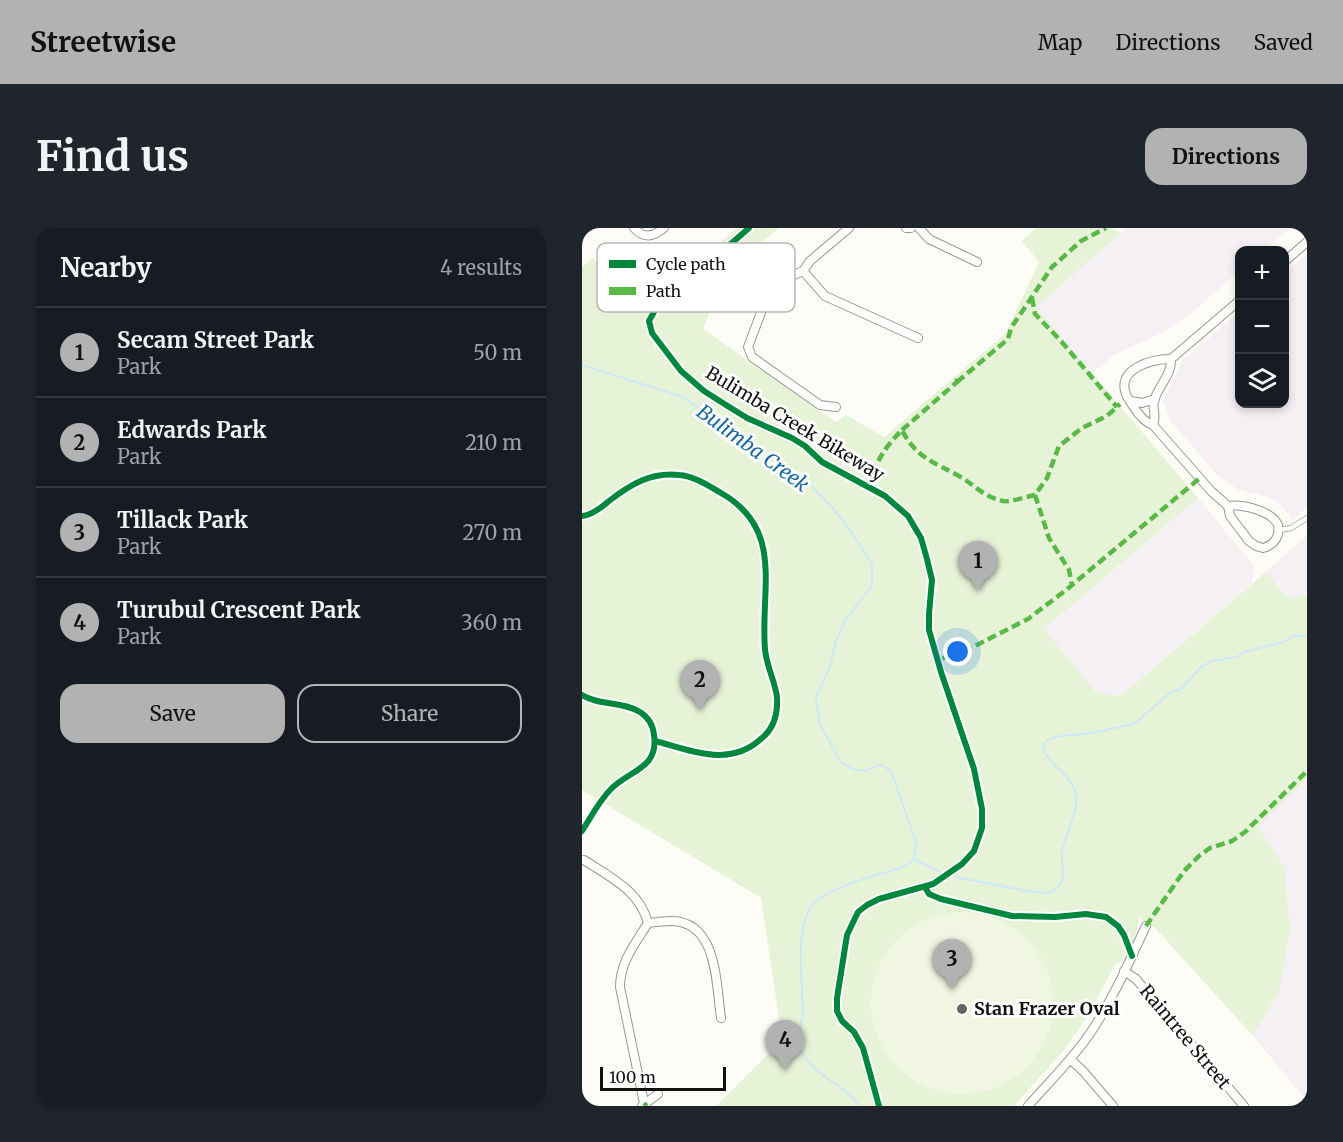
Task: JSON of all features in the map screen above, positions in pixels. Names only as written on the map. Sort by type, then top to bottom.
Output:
[{"type":"street","points":[[634,228],[645,236],[654,236],[664,228]]},
{"type":"street","points":[[795,274],[802,271],[810,261],[849,228]]},
{"type":"street","points":[[920,228],[929,239],[977,261]]},
{"type":"street","points":[[1289,258],[1307,242]]},
{"type":"street","points":[[802,271],[825,296],[918,338]]},
{"type":"street","points":[[1228,506],[1236,505],[1271,515],[1276,519],[1279,530],[1274,542],[1263,548],[1256,546],[1230,516],[1228,506],[1211,491],[1153,425],[1142,417],[1124,386],[1130,372],[1144,364],[1161,359],[1171,359],[1235,303]]},
{"type":"street","points":[[761,312],[748,347],[752,357],[820,405],[836,407]]},
{"type":"street","points":[[1153,425],[1155,399],[1171,368],[1171,359]]},
{"type":"street","points":[[1131,401],[1142,403],[1155,399]]},
{"type":"street","points":[[582,850],[583,862],[610,877],[641,903],[648,923]]},
{"type":"street","points":[[648,923],[673,921],[685,924],[696,929],[706,940],[711,952],[721,1018]]},
{"type":"street","points":[[648,923],[625,961],[620,980],[643,1104],[658,1094]]},
{"type":"street","points":[[1028,1106],[1070,1059],[1104,1011],[1146,926]]},
{"type":"street","name":"Raintree Street","points":[[1124,971],[1136,979],[1244,1106]]},
{"type":"street","points":[[1070,1059],[1113,1106]]},
{"type":"lane","points":[[1279,530],[1291,528],[1307,518]]},
{"type":"shaded area","points":[[1127,228],[1290,228],[1269,246],[1235,246],[1235,275],[1187,317],[1165,331],[1114,355],[1093,373],[1035,307]]},
{"type":"shaded area","points":[[1307,254],[1307,507],[1293,520],[1279,503],[1268,497],[1237,489],[1217,475],[1170,420],[1163,400],[1183,360],[1235,315],[1235,408],[1289,408],[1289,270]]},
{"type":"shaded area","points":[[1198,498],[1254,566],[1252,583],[1123,694],[1105,696],[1096,692],[1044,629]]},
{"type":"shaded area","points":[[1307,535],[1307,596],[1287,597],[1266,572]]},
{"type":"shaded area","points":[[1307,779],[1307,1101],[1253,1036],[1279,992],[1284,866],[1258,826]]},
{"type":"green space","points":[[737,228],[779,228],[761,243],[719,243]]},
{"type":"green space","points":[[1036,228],[1109,228],[1122,232],[1036,307],[1198,498],[1044,629],[1096,692],[1116,695],[1123,694],[1266,572],[1287,597],[1307,596],[1307,779],[1258,826],[1284,866],[1290,930],[1279,992],[1253,1036],[1156,929],[1139,918],[1132,956],[1115,964],[1089,1014],[1064,1050],[1014,1106],[716,1106],[771,1051],[781,1032],[761,898],[582,790],[582,267],[593,258],[597,263],[597,312],[710,312],[703,329],[836,422],[846,415],[884,437],[1005,334],[1039,262],[1022,241]]},
{"type":"green space","name":"Stan Frazer Oval","points":[[962,912],[997,919],[1026,939],[1046,968],[1053,1003],[1046,1038],[1026,1067],[997,1087],[962,1094],[927,1087],[898,1067],[878,1038],[871,1003],[878,968],[898,939],[927,919]]},
{"type":"waterway","name":"Bulimba Creek","points":[[582,365],[683,397],[780,462],[808,483],[832,507],[872,564],[872,586],[846,619],[836,641],[830,666],[816,697],[820,724],[840,761],[852,769],[863,771],[881,765],[891,771],[916,842],[914,859],[906,866],[839,888],[816,901],[806,918],[801,939],[803,1013],[799,1036],[800,1049],[812,1066],[845,1091],[859,1106]]},
{"type":"waterway","points":[[914,859],[946,875],[1027,891],[1049,893],[1062,880],[1062,851],[1073,818],[1076,795],[1071,782],[1045,753],[1043,747],[1046,741],[1055,737],[1097,732],[1134,724],[1170,693],[1181,689],[1201,667],[1212,661],[1237,657],[1244,652],[1283,642],[1295,635],[1307,637]]},
{"type":"marked path","points":[[957,382],[1008,339],[1011,328],[1052,267],[1081,241],[1106,228]]},
{"type":"marked path","points":[[1032,298],[1035,314],[1117,407]]},
{"type":"marked path","points":[[902,430],[957,382],[957,377]]},
{"type":"marked path","points":[[868,486],[881,456],[902,430],[913,447],[920,453],[990,496],[1007,501],[1035,495],[1047,478],[1059,446],[1082,428],[1107,416],[1120,404]]},
{"type":"marked path","points":[[938,660],[975,646],[1028,619],[1200,478]]},
{"type":"marked path","points":[[1035,495],[1049,538],[1069,570],[1072,585]]},
{"type":"marked path","points":[[1146,926],[1184,871],[1199,856],[1210,848],[1232,841],[1245,832],[1307,771]]},
{"type":"marked path","points":[[644,1103],[647,1106]]},
{"type":"cycle path","name":"Bulimba Creek Bikeway","points":[[732,243],[749,228]]},
{"type":"cycle path","name":"Bulimba Creek Bikeway","points":[[654,312],[649,321],[652,333],[681,371],[704,391],[747,418],[792,438],[805,446],[822,462],[885,496],[908,516],[921,538],[927,559],[932,580],[929,630],[974,769],[982,809],[982,828],[974,851],[962,864],[933,884],[879,899],[867,905],[858,912],[847,935],[837,1011],[842,1021],[854,1032],[863,1048],[879,1106]]},
{"type":"cycle path","points":[[582,516],[596,511],[625,489],[642,480],[659,475],[685,476],[706,484],[741,508],[754,524],[762,542],[766,583],[765,649],[777,697],[777,709],[772,725],[766,734],[750,747],[737,753],[724,755],[697,752],[655,741]]},
{"type":"cycle path","points":[[582,695],[596,701],[626,706],[643,714],[650,722],[654,735],[652,755],[647,762],[607,794],[582,831]]},
{"type":"cycle path","points":[[925,887],[929,894],[941,899],[1012,916],[1055,917],[1086,914],[1106,917],[1118,926],[1132,956]]},
{"type":"place","name":"Secam Street Park","points":[[978,591]]},
{"type":"place","name":"Edwards Park","points":[[700,710]]},
{"type":"place","name":"Tillack Park","points":[[952,989]]},
{"type":"place","name":"Stan Frazer Oval","points":[[962,1009]]},
{"type":"place","name":"Turubul Crescent Park","points":[[785,1070]]}]
